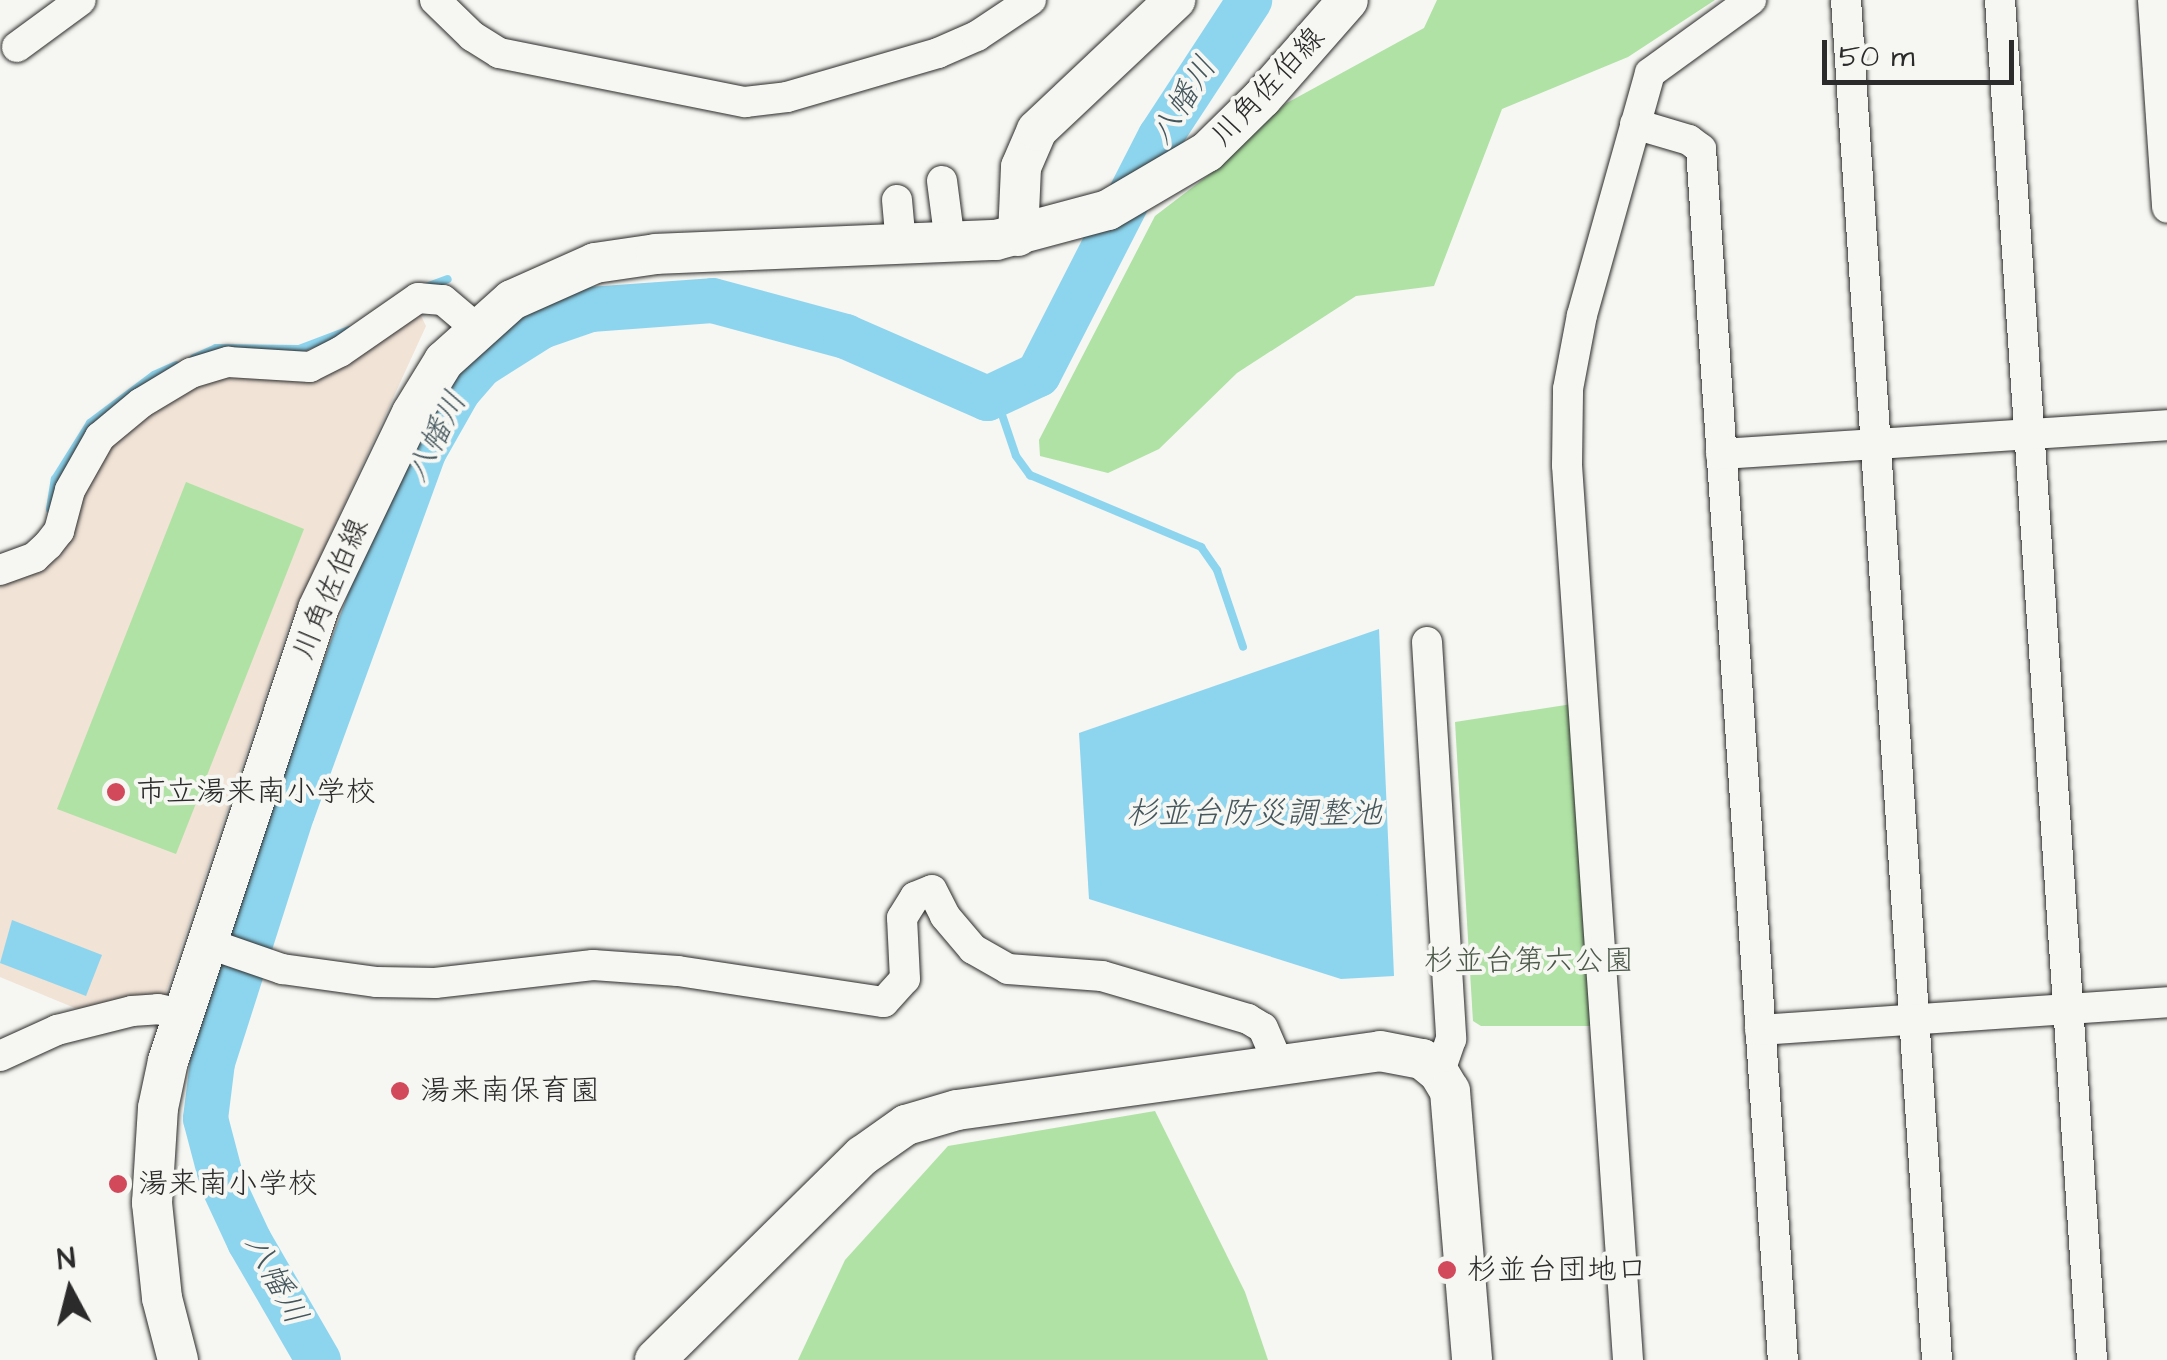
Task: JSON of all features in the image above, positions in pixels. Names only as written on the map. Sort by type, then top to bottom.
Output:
[{"type":"main road","name":"川角佐伯線","points":[[178,1360],[162,1298],[152,1204],[158,1108],[181,1014],[212,945],[323,598],[427,386],[476,328],[538,284],[595,263],[656,254],[950,243],[1018,236],[1073,223],[1142,194],[1197,158],[1262,98],[1348,0]]},
{"type":"main road","points":[[1018,236],[1021,167],[1038,130],[1168,2]]},
{"type":"main road","points":[[656,1360],[862,1156],[906,1126],[957,1110],[1401,1051],[1422,1059],[1439,1072],[1456,1112],[1472,1360]]},
{"type":"street","points":[[17,47],[81,0]]},
{"type":"street","points":[[435,0],[472,36],[498,53],[745,102],[787,97],[958,46],[1032,0]]},
{"type":"street","points":[[1628,1360],[1566,427],[1578,334],[1653,68],[1752,0]]},
{"type":"street","points":[[1846,0],[1937,1360]]},
{"type":"street","points":[[2000,0],[2092,1360]]},
{"type":"street","points":[[2153,0],[2167,208]]},
{"type":"street","points":[[1635,124],[1689,140],[1701,149],[1783,1360]]},
{"type":"street","points":[[942,181],[950,243]]},
{"type":"street","points":[[896,200],[901,245]]},
{"type":"street","points":[[0,570],[35,557],[48,546],[59,531],[70,490],[100,438],[141,403],[191,372],[228,362],[310,366],[340,352],[418,298],[444,300],[476,328]]},
{"type":"street","points":[[1722,454],[2167,424]]},
{"type":"street","points":[[1426,642],[1451,1039],[1439,1072]]},
{"type":"street","points":[[212,945],[282,969],[378,982],[434,983],[593,965],[678,970],[884,1002],[905,979],[902,918],[915,897],[932,890],[945,916],[973,949],[1008,969],[1102,976],[1248,1019],[1262,1028],[1279,1065]]},
{"type":"street","points":[[1760,1030],[2167,1002]]},
{"type":"street","points":[[0,1056],[58,1030],[132,1010],[158,1009],[181,1014]]},
{"type":"shaded area","name":"市立湯来南小学校","points":[[420,314],[426,326],[289,625],[164,998],[82,1011],[0,977],[0,580],[7,576],[106,442],[205,374],[276,375]]},
{"type":"green space","points":[[1437,0],[1715,0],[1628,57],[1502,109],[1434,286],[1356,296],[1237,373],[1159,449],[1108,473],[1040,456],[1039,440],[1155,216],[1219,167],[1285,104],[1424,28]]},
{"type":"green space","points":[[186,482],[304,529],[176,854],[57,809]]},
{"type":"green space","name":"杉並台第六公園","points":[[1572,704],[1594,1026],[1481,1026],[1473,1021],[1455,722]]},
{"type":"green space","points":[[1155,1111],[1245,1292],[1268,1360],[798,1360],[845,1260],[948,1146]]},
{"type":"water","name":"杉並台防災調整池","points":[[1379,629],[1394,976],[1341,979],[1089,899],[1079,733]]},
{"type":"water","points":[[12,920],[102,955],[86,996],[0,963]]},
{"type":"waterway","name":"八幡川","points":[[318,1360],[249,1241],[222,1183],[205,1118],[212,1062],[292,812],[424,450],[458,390],[481,364],[541,326],[590,309],[712,300],[845,336],[987,398],[1038,374],[1160,136],[1249,0]]},
{"type":"waterway","points":[[426,287],[448,279]]},
{"type":"waterway","points":[[194,358],[216,348],[299,349],[349,330]]},
{"type":"waterway","points":[[50,509],[55,479],[90,423],[154,375],[176,365]]},
{"type":"waterway","points":[[995,394],[1016,456],[1030,475],[1201,547],[1217,570],[1243,647]]},
{"type":"place","name":"市立湯来南小学校","points":[[116,792]]},
{"type":"place","name":"湯来南保育園","points":[[400,1091]]},
{"type":"place","name":"湯来南小学校","points":[[118,1184]]},
{"type":"place","name":"杉並台団地口","points":[[1447,1270]]}]
